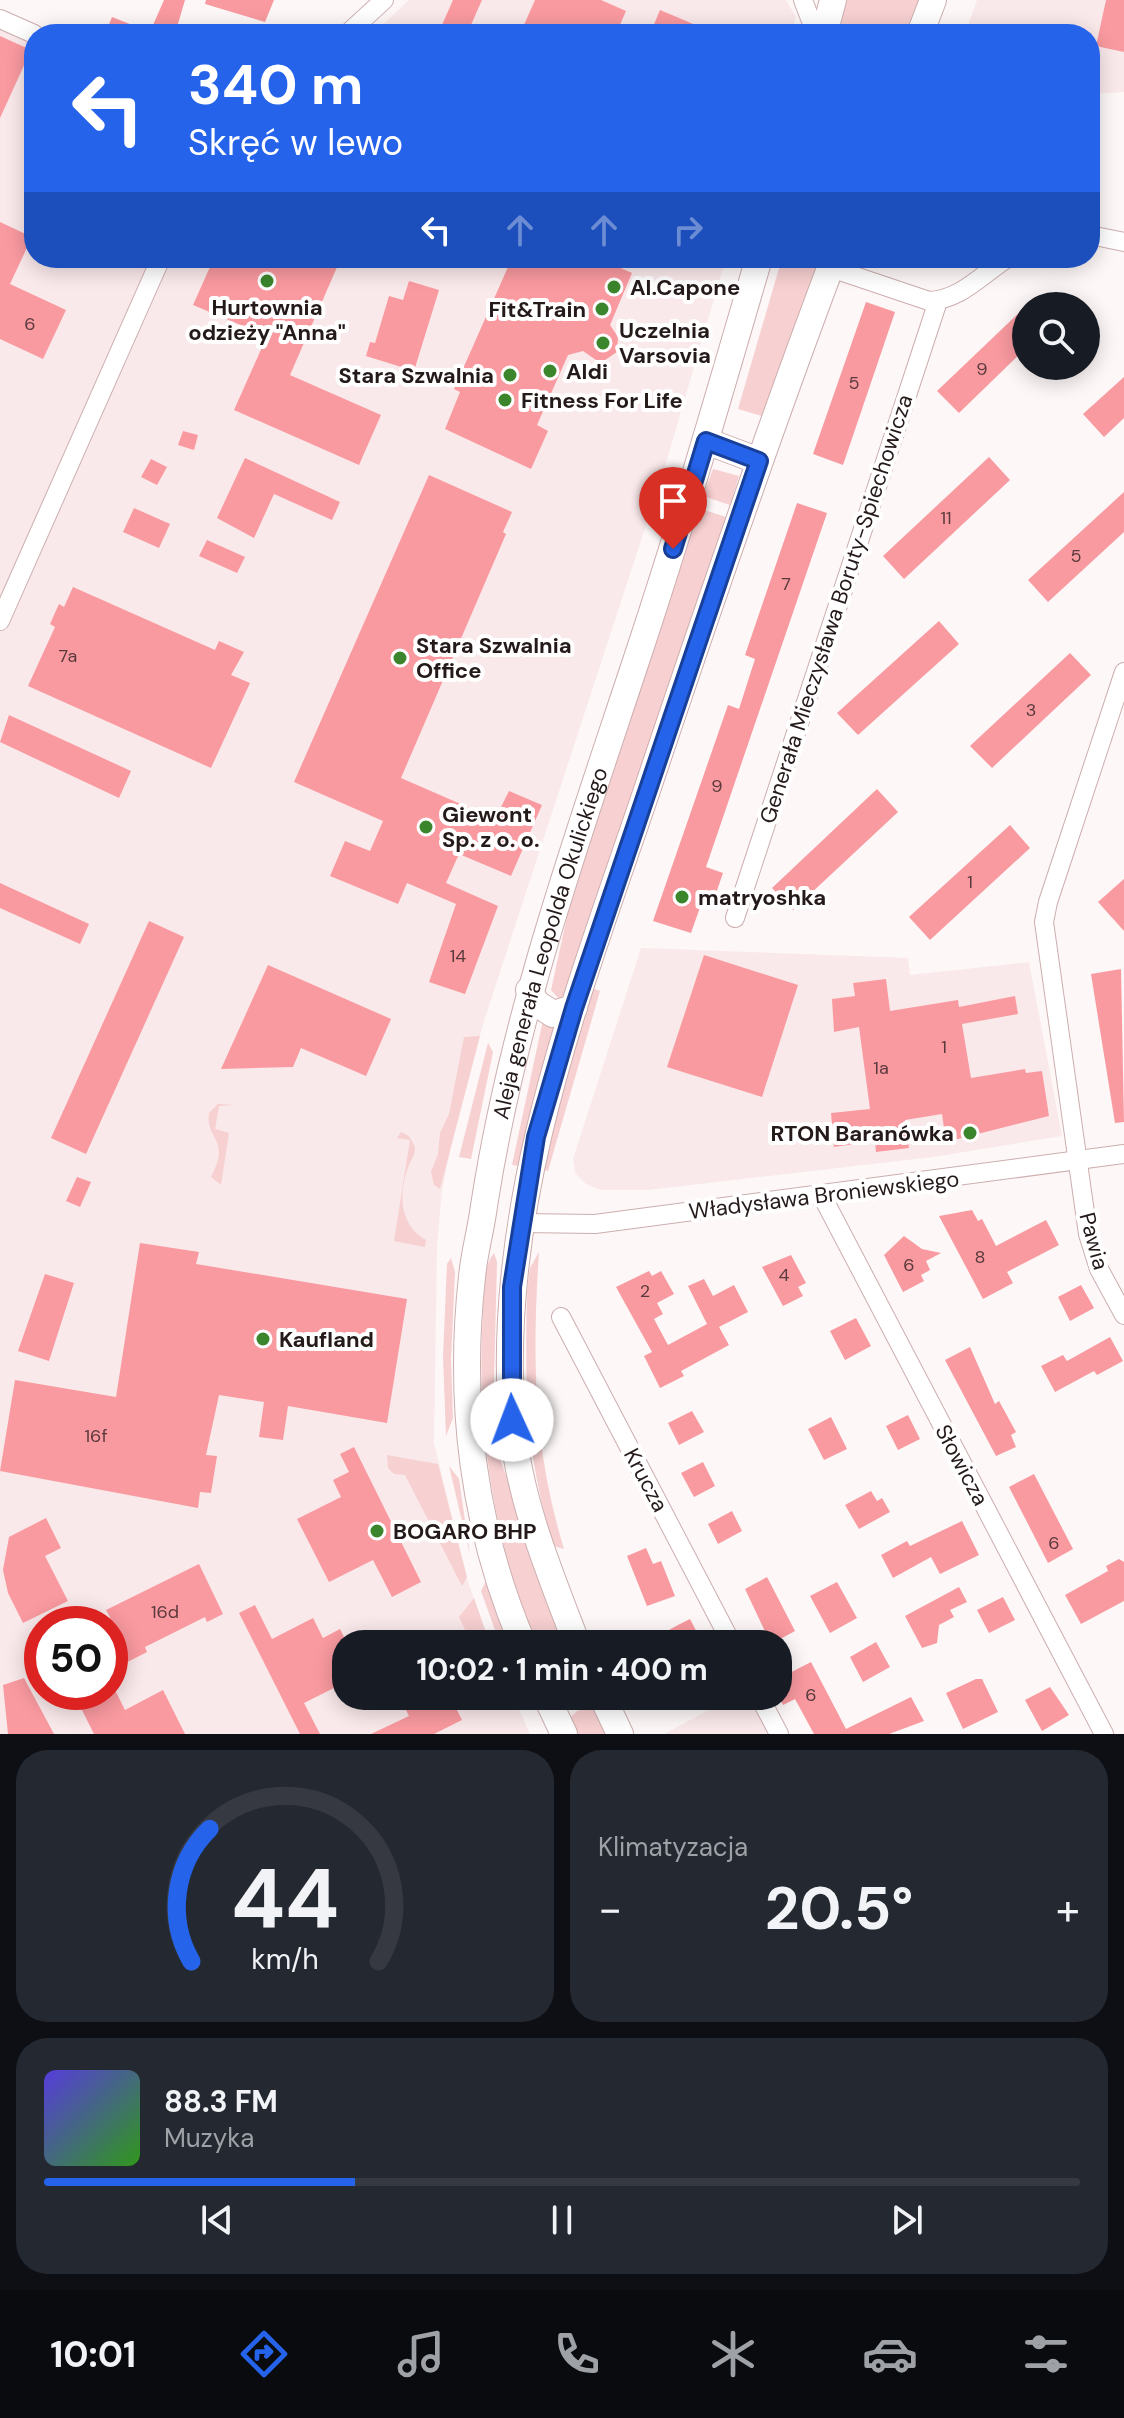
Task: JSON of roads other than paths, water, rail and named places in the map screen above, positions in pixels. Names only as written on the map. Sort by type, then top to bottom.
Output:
[{"type":"main road","points":[[827,24],[833,0]]},
{"type":"main road","points":[[924,24],[933,0]]},
{"type":"main road","name":"Aleja generała Leopolda Okulickiego","points":[[518,1630],[487,1539],[471,1454],[467,1345],[472,1274],[500,1114],[529,990],[706,441],[756,268]]},
{"type":"main road","name":"Aleja generała Leopolda Okulickiego","points":[[572,1630],[539,1534],[514,1445],[509,1349],[512,1287],[536,1137],[574,1008],[759,461],[830,268]]},
{"type":"main road","points":[[706,441],[759,461]]},
{"type":"main road","points":[[529,990],[536,1003],[553,1014],[574,1008]]},
{"type":"main road","points":[[482,1218],[522,1223]]},
{"type":"main road","points":[[555,1710],[564,1734]]},
{"type":"main road","points":[[609,1710],[620,1734]]},
{"type":"street","points":[[358,24],[384,0]]},
{"type":"street","points":[[803,0],[812,24]]},
{"type":"street","points":[[0,19],[24,30]]},
{"type":"street","points":[[1100,237],[1124,242]]},
{"type":"street","points":[[0,621],[157,268]]},
{"type":"street","points":[[846,268],[938,301],[955,296],[994,268]]},
{"type":"street","name":"Generała Mieczysława Boruty-Spiechowicza","points":[[735,918],[938,301]]},
{"type":"street","points":[[1078,1161],[1044,922],[1124,672]]},
{"type":"street","name":"Władysława Broniewskiego","points":[[522,1223],[595,1224],[1124,1154]]},
{"type":"street","name":"Pawia","points":[[1078,1161],[1092,1249],[1124,1315]]},
{"type":"street","name":"Słowicza","points":[[822,1196],[1104,1734]]},
{"type":"street","name":"Krucza","points":[[561,1317],[725,1630]]},
{"type":"street","points":[[766,1710],[779,1734]]},
{"type":"place","name":"Hurtownia odzieży \"Anna\"","points":[[267,281]]},
{"type":"place","name":"Al.Capone","points":[[614,287]]},
{"type":"place","name":"Fit&Train","points":[[602,309]]},
{"type":"place","name":"Uczelnia Varsovia","points":[[603,343]]},
{"type":"place","name":"Aldi","points":[[550,371]]},
{"type":"place","name":"Stara Szwalnia","points":[[510,375]]},
{"type":"place","name":"Fitness For Life","points":[[505,400]]},
{"type":"place","name":"Stara Szwalnia Office","points":[[400,658]]},
{"type":"place","name":"Giewont Sp. z o. o.","points":[[426,827]]},
{"type":"place","name":"matryoshka","points":[[682,897]]},
{"type":"place","name":"RTON Baranówka","points":[[970,1133]]},
{"type":"place","name":"Kaufland","points":[[263,1339]]},
{"type":"place","name":"BOGARO BHP","points":[[377,1531]]}]
